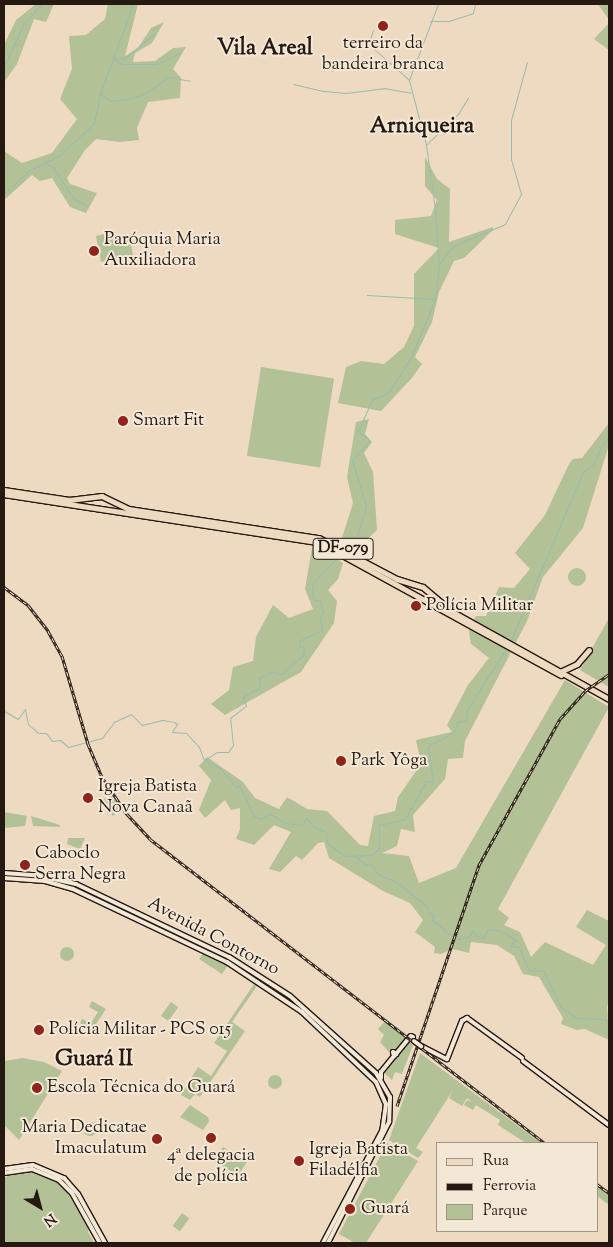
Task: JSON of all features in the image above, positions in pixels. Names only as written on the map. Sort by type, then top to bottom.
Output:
[{"type":"main road","name":"DF-079","points":[[4,492],[64,499],[96,498],[109,500],[129,509],[319,538],[397,580],[417,585],[429,592],[450,610],[513,648],[609,700]]},
{"type":"main road","name":"DF-079","points":[[4,492],[106,510],[247,527],[322,543],[424,601],[502,641]]},
{"type":"main road","points":[[94,508],[92,501],[96,498]]},
{"type":"main road","points":[[106,510],[110,507],[109,500]]},
{"type":"main road","points":[[413,595],[417,585]]},
{"type":"main road","points":[[424,601],[429,592]]},
{"type":"main road","name":"DF-079","points":[[513,648],[609,700]]},
{"type":"main road","points":[[560,672],[577,664],[589,650]]},
{"type":"main road","name":"Avenida Contorno","points":[[5,876],[67,881],[97,893],[139,916]]},
{"type":"main road","name":"Avenida Contorno","points":[[5,876],[35,879],[64,885],[196,941],[244,965],[310,1012],[338,1037],[382,1081],[391,1101]]},
{"type":"main road","points":[[64,885],[67,881]]},
{"type":"main road","points":[[95,898],[97,893]]},
{"type":"main road","name":"Avenida Contorno","points":[[144,918],[193,946],[240,969],[302,1012],[370,1076],[385,1098]]},
{"type":"main road","points":[[193,946],[196,941]]},
{"type":"main road","points":[[240,969],[244,965]]},
{"type":"main road","points":[[302,1012],[310,1012]]},
{"type":"main road","points":[[376,1074],[411,1039],[447,1060],[464,1018],[470,1020],[609,1127]]},
{"type":"main road","points":[[333,1040],[338,1037]]},
{"type":"main road","points":[[382,1081],[381,1072],[395,1053]]},
{"type":"main road","points":[[323,1243],[353,1192],[362,1176],[385,1135],[391,1101],[385,1098],[386,1116],[362,1176]]},
{"type":"main road","points":[[372,1144],[378,1138]]},
{"type":"main road","points":[[4,1169],[28,1164],[56,1175],[70,1186],[99,1237],[105,1243]]},
{"type":"main road","points":[[4,1173],[29,1169],[56,1175]]},
{"type":"main road","points":[[328,1243],[353,1192]]},
{"type":"main road","points":[[335,1222],[336,1230]]},
{"type":"main road","points":[[99,1237],[100,1243]]},
{"type":"green space","points":[[36,4],[54,4],[46,22],[34,19],[17,64],[4,82],[4,45],[16,20]]},
{"type":"green space","points":[[108,4],[138,4],[125,56],[138,48],[151,28],[164,22],[152,43],[135,53],[133,62],[155,61],[173,48],[186,47],[173,69],[181,78],[180,98],[148,102],[137,128],[139,140],[120,142],[96,139],[85,150],[67,178],[70,184],[97,193],[86,213],[70,207],[52,178],[40,181],[32,175],[4,200],[4,151],[22,163],[52,153],[77,119],[60,99],[72,69],[69,36],[86,35],[105,19]]},
{"type":"green space","points":[[598,4],[609,4],[609,20]]},
{"type":"green space","points":[[609,23],[609,50],[594,39]]},
{"type":"green space","points":[[425,157],[437,179],[450,189],[449,242],[493,227],[493,230],[464,258],[454,261],[439,292],[432,322],[415,357],[422,364],[411,379],[381,411],[338,403],[346,367],[361,361],[384,364],[404,347],[414,326],[414,274],[439,248],[395,234],[395,220],[431,216],[437,200],[425,186]]},
{"type":"green space","points":[[105,234],[130,236],[133,256],[101,262],[96,236]]},
{"type":"green space","points":[[261,367],[334,379],[320,467],[247,456]]},
{"type":"green space","points":[[369,419],[365,434],[372,442],[364,453],[373,472],[377,530],[354,552],[340,544],[353,503],[347,477],[356,422]]},
{"type":"green space","points":[[609,423],[609,445],[583,528],[543,577],[527,621],[465,741],[463,758],[448,759],[445,779],[413,815],[415,832],[401,829],[397,846],[382,853],[409,856],[419,883],[456,868],[565,680],[609,707],[498,909],[509,918],[504,925],[520,932],[531,957],[545,942],[593,965],[606,945],[576,927],[587,910],[609,921],[609,1001],[607,1006],[609,1040],[585,1029],[577,1030],[561,1024],[563,1018],[539,977],[523,974],[514,956],[497,945],[471,942],[469,953],[453,949],[441,954],[434,953],[435,947],[415,932],[423,920],[410,903],[383,891],[329,858],[324,842],[318,843],[302,860],[296,856],[280,872],[269,869],[291,832],[274,825],[254,845],[236,839],[240,829],[240,808],[231,810],[225,800],[205,818],[199,810],[211,780],[199,766],[207,757],[243,782],[255,798],[279,809],[287,797],[307,809],[327,811],[360,845],[368,846],[374,816],[395,811],[398,797],[421,764],[416,740],[452,732],[447,725],[468,685],[489,658],[471,644],[469,631],[476,616],[486,616],[499,587],[514,588],[530,569],[515,553],[545,515],[569,464],[573,459],[582,458]]},
{"type":"green space","points":[[313,542],[343,563],[338,579],[328,590],[337,601],[334,623],[301,672],[225,715],[211,704],[229,690],[233,667],[253,661],[256,637],[273,605],[289,618],[313,609],[305,589]]},
{"type":"green space","points":[[577,568],[583,571],[586,577],[583,583],[577,586],[571,583],[568,577],[571,571]]},
{"type":"green space","points":[[609,618],[609,687],[580,670]]},
{"type":"green space","points":[[112,794],[122,810],[113,816],[103,800]]},
{"type":"green space","points":[[4,812],[27,816],[25,826],[4,828]]},
{"type":"green space","points":[[31,816],[60,825],[60,827],[33,826]]},
{"type":"green space","points":[[68,838],[85,838],[80,849],[67,844]]},
{"type":"green space","points":[[67,947],[72,949],[74,954],[72,959],[67,961],[62,959],[60,954],[62,949]]},
{"type":"green space","points":[[204,952],[228,965],[222,974],[199,959]]},
{"type":"green space","points":[[254,984],[257,986],[232,1022],[245,1031],[200,1097],[195,1094],[190,1100],[181,1095],[198,1067],[211,1076],[227,1051],[214,1043]]},
{"type":"green space","points":[[92,1001],[106,1009],[92,1030],[80,1023],[82,1019],[91,1023],[98,1012],[89,1007]]},
{"type":"green space","points":[[171,1002],[178,1007],[168,1021],[161,1016]]},
{"type":"green space","points":[[386,1020],[413,1045],[402,1074],[395,1072],[392,1080],[383,1072],[394,1058],[380,1042],[384,1035],[378,1029]]},
{"type":"green space","points":[[420,1053],[540,1142],[524,1142],[498,1125],[500,1120],[476,1105],[473,1110],[464,1105],[467,1100],[472,1102],[467,1098],[462,1106],[449,1098],[453,1090],[416,1148],[423,1152],[418,1158],[389,1140]]},
{"type":"green space","points":[[22,1058],[44,1062],[62,1071],[19,1140],[4,1125],[4,1061]]},
{"type":"green space","points":[[275,1075],[280,1077],[282,1082],[280,1087],[275,1089],[270,1087],[268,1082],[270,1077]]},
{"type":"green space","points":[[190,1105],[208,1117],[209,1122],[203,1130],[180,1117]]},
{"type":"green space","points":[[90,1122],[95,1124],[97,1129],[95,1134],[90,1136],[85,1134],[83,1129],[85,1124]]},
{"type":"green space","points":[[387,1143],[418,1161],[366,1243],[355,1243],[339,1234]]},
{"type":"green space","points":[[223,1147],[247,1162],[238,1175],[213,1161]]},
{"type":"green space","points":[[31,1172],[53,1178],[64,1188],[89,1226],[88,1232],[94,1243],[4,1243],[4,1178],[14,1173]]},
{"type":"green space","points":[[598,1187],[609,1196],[609,1205],[598,1197]]},
{"type":"green space","points":[[182,1213],[189,1218],[180,1231],[173,1226]]},
{"type":"waterway","points":[[4,66],[23,25],[41,4]]},
{"type":"waterway","points":[[4,194],[30,170],[59,156],[94,123],[100,94],[133,4]]},
{"type":"waterway","points":[[347,547],[357,537],[366,506],[352,460],[370,441],[358,431],[372,400],[388,393],[411,357],[435,299],[439,268],[435,209],[426,145],[409,80],[438,4]]},
{"type":"waterway","points":[[430,21],[449,21],[473,13],[475,4]]},
{"type":"waterway","points":[[373,30],[370,39],[374,49],[409,80]]},
{"type":"waterway","points":[[113,59],[125,58],[154,34]]},
{"type":"waterway","points":[[113,59],[122,64],[156,64],[180,53]]},
{"type":"waterway","points":[[439,264],[453,246],[505,224],[521,194],[511,160],[511,120],[527,62]]},
{"type":"waterway","points":[[100,94],[111,101],[128,99],[146,93],[168,77],[190,81]]},
{"type":"waterway","points":[[293,84],[324,91],[346,93],[384,88],[411,93]]},
{"type":"waterway","points":[[426,145],[458,114],[468,98]]},
{"type":"waterway","points":[[45,163],[53,167],[74,199],[87,206]]},
{"type":"waterway","points":[[367,295],[434,299]]},
{"type":"waterway","points":[[510,642],[583,472],[594,463],[602,444],[609,437]]},
{"type":"waterway","points":[[204,760],[217,752],[228,752],[233,745],[230,718],[246,706],[243,697],[260,687],[259,678],[271,672],[282,674],[303,655],[304,647],[299,646],[299,641],[322,630],[320,617],[323,611],[320,601],[313,599],[312,584],[339,556]]},
{"type":"waterway","points":[[4,711],[18,719],[25,709],[28,724],[38,733],[46,733],[52,741],[60,740],[68,747],[102,738],[114,722],[131,714],[142,725],[162,720],[174,722],[177,724],[172,732],[186,733],[199,747],[204,760],[220,768],[236,787],[239,785],[254,816],[261,819],[269,813],[285,823],[302,825],[306,818],[313,826],[326,832],[327,843],[345,856],[371,855],[379,849],[379,825],[405,819],[426,781],[433,782],[428,746],[454,732],[458,722],[466,720],[467,710],[507,647]]},
{"type":"waterway","points":[[355,856],[366,865],[370,863],[379,875],[395,881],[427,906],[428,912],[434,915],[432,920],[449,934],[456,934],[459,939],[470,936],[473,930],[476,936],[483,938],[488,929],[501,931],[516,940],[509,946],[519,947],[529,970],[544,971],[561,1007],[577,1018],[605,1019],[609,1023]]},
{"type":"railway","points":[[4,587],[28,605],[48,631],[62,656],[88,744],[102,777],[127,814],[150,839],[544,1142]]},
{"type":"railway","points":[[397,1106],[479,865],[560,719],[585,691],[609,674]]},
{"type":"railway","points":[[598,1185],[609,1193]]},
{"type":"place","name":"terreiro da bandeira branca","points":[[383,26]]},
{"type":"place","name":"Paróquia Maria Auxiliadora","points":[[94,251]]},
{"type":"place","name":"Smart Fit","points":[[123,421]]},
{"type":"place","name":"Polícia Militar","points":[[416,606]]},
{"type":"place","name":"Park Yôga","points":[[341,761]]},
{"type":"place","name":"Igreja Batista Nova Canaã","points":[[88,798]]},
{"type":"place","name":"Caboclo Serra Negra","points":[[25,865]]},
{"type":"place","name":"Polícia Militar - PCS 015","points":[[39,1030]]},
{"type":"place","name":"Escola Técnica do Guará","points":[[37,1088]]},
{"type":"place","name":"4ª delegacia de polícia","points":[[211,1138]]},
{"type":"place","name":"Maria Dedicatae Imaculatum","points":[[157,1139]]},
{"type":"place","name":"Igreja Batista Filadélfia","points":[[299,1161]]},
{"type":"place","name":"Guará","points":[[350,1209]]},
{"type":"district","name":"Vila Areal","points":[[265,50]]},
{"type":"district","name":"Arniqueira","points":[[422,128]]},
{"type":"district","name":"Guará II","points":[[94,1061]]}]
